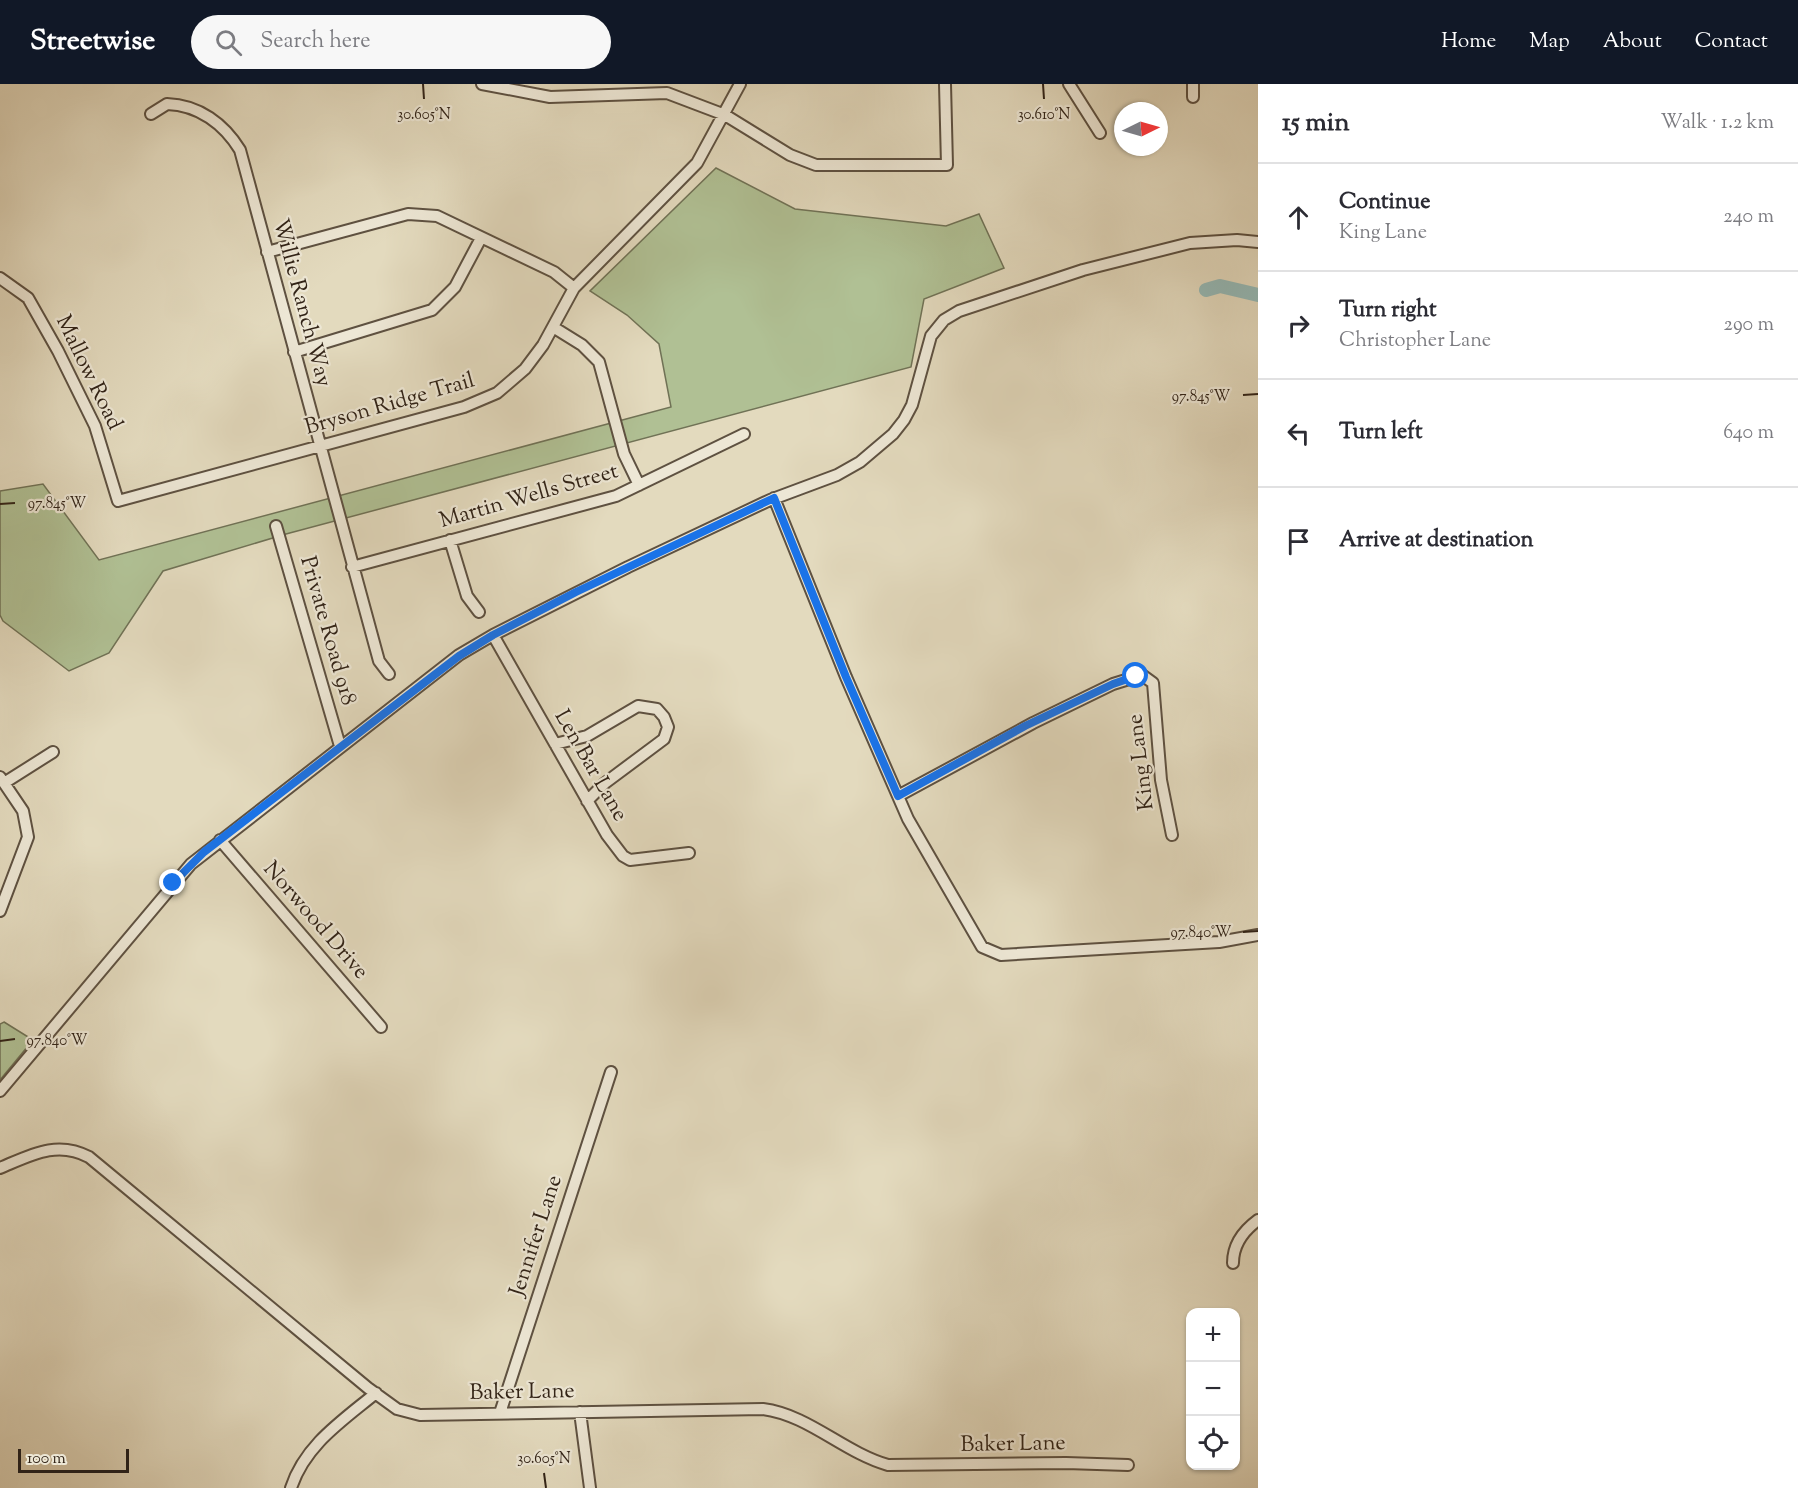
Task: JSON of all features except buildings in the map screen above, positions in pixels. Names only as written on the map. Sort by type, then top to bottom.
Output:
[{"type":"street","points":[[482,84],[523,94],[550,96],[667,93],[725,115],[790,155],[816,165],[946,165],[945,84]]},
{"type":"street","name":"Bryson Ridge Trail","points":[[118,501],[464,407],[497,393],[525,369],[543,345],[574,288],[697,163],[740,84]]},
{"type":"street","points":[[1069,84],[1100,133]]},
{"type":"street","points":[[1193,84],[1193,96]]},
{"type":"street","name":"Willie Ranch Way","points":[[151,114],[167,104],[180,104],[204,114],[228,131],[240,150],[352,567],[379,661],[389,674]]},
{"type":"street","points":[[267,252],[408,214],[436,216],[554,272],[574,288]]},
{"type":"street","points":[[294,352],[432,310],[454,287],[481,238]]},
{"type":"street","points":[[0,1091],[173,883],[204,852],[459,656],[493,635],[620,571],[774,498],[849,469],[893,434],[912,405],[931,336],[944,320],[959,311],[1083,270],[1190,243],[1237,240],[1258,242]]},
{"type":"street","name":"Mallow Road","points":[[0,278],[28,298],[58,351],[95,426],[118,501]]},
{"type":"street","points":[[553,327],[582,345],[599,362],[624,454],[639,485]]},
{"type":"street","name":"Martin Wells Street","points":[[352,567],[616,496],[744,434]]},
{"type":"street","points":[[774,498],[846,677],[908,819],[980,944],[993,954],[1219,942],[1258,936]]},
{"type":"street","name":"Private Road 918","points":[[276,526],[340,746]]},
{"type":"street","points":[[450,540],[467,596],[479,612]]},
{"type":"street","name":"Len Bar Lane","points":[[493,635],[587,801],[607,835],[623,856],[636,860],[689,853]]},
{"type":"street","name":"King Lane","points":[[898,796],[1025,726],[1113,684],[1142,675],[1153,683],[1161,780],[1172,835]]},
{"type":"street","points":[[555,744],[586,736],[638,706],[657,709],[663,717],[668,727],[664,739],[604,783],[587,801]]},
{"type":"street","points":[[0,911],[28,837],[27,818],[2,780],[52,752]]},
{"type":"street","name":"Norwood Drive","points":[[220,840],[381,1027]]},
{"type":"street","name":"Jennifer Lane","points":[[500,1413],[611,1072]]},
{"type":"street","name":"Baker Lane","points":[[0,1168],[49,1149],[70,1149],[89,1157],[376,1394],[396,1408],[415,1415],[777,1411],[809,1425],[873,1461],[901,1466],[1066,1463],[1128,1465]]},
{"type":"street","points":[[1233,1263],[1233,1251],[1243,1231],[1258,1220]]},
{"type":"street","points":[[291,1488],[300,1466],[318,1441],[376,1394]]},
{"type":"street","points":[[579,1412],[590,1488]]},
{"type":"green space","points":[[716,168],[795,209],[946,226],[979,214],[1004,268],[924,299],[911,367],[286,534],[163,571],[109,653],[69,671],[3,621],[0,615],[0,491],[43,484],[99,560],[671,407],[659,344],[627,315],[590,291]]},
{"type":"green space","points":[[4,1022],[33,1040],[0,1080],[0,1024]]},
{"type":"waterway","points":[[1206,290],[1220,286],[1258,295]]},
{"type":"route","points":[[173,883],[204,852],[459,656],[493,635],[576,592],[774,498],[846,677],[898,796],[1025,726],[1126,678],[1136,676]]}]
